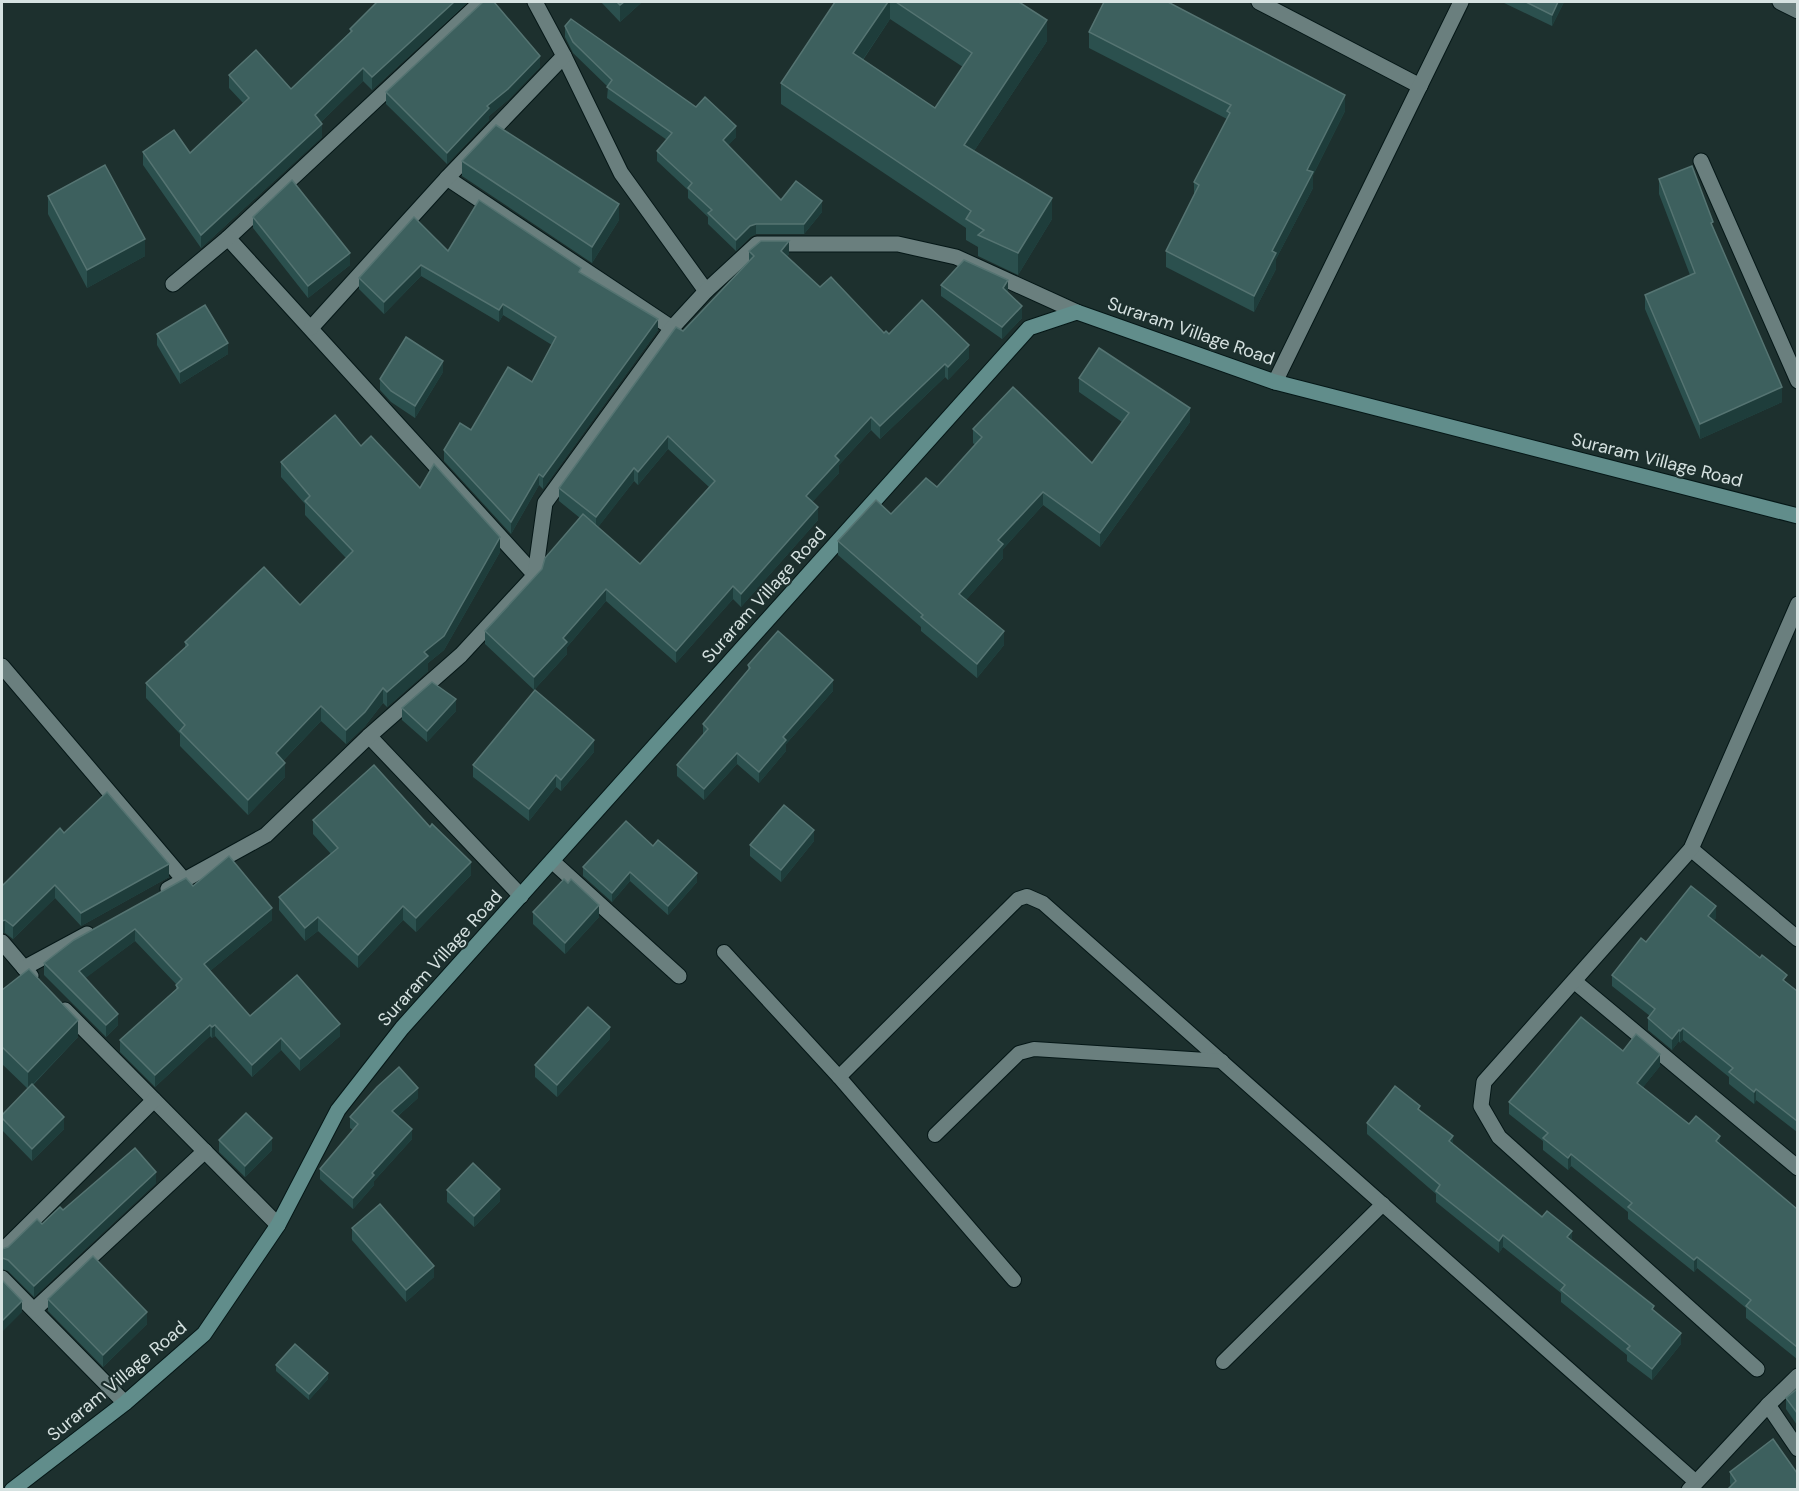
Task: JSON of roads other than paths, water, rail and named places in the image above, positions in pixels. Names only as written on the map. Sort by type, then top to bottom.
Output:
[{"type":"main road","name":"Suraram Village Road","points":[[12,1490],[125,1403],[204,1334],[278,1225],[338,1110],[402,1028],[1029,328],[1077,312],[1275,382],[1797,516]]},
{"type":"street","points":[[173,284],[228,238],[481,2]]},
{"type":"street","points":[[535,2],[621,173],[705,291]]},
{"type":"street","points":[[1259,2],[1420,86]]},
{"type":"street","points":[[1275,382],[1461,2]]},
{"type":"street","points":[[1780,2],[1797,11]]},
{"type":"street","points":[[310,328],[447,178],[564,56]]},
{"type":"street","points":[[1701,161],[1797,381]]},
{"type":"street","points":[[447,178],[672,328]]},
{"type":"street","points":[[228,238],[535,575]]},
{"type":"street","points":[[154,897],[266,835],[369,736],[461,655],[535,575],[545,503],[672,328],[705,291],[757,244],[898,244],[956,257],[1077,312]]},
{"type":"street","points":[[1757,1369],[1499,1137],[1481,1106],[1484,1082],[1691,849],[1797,604]]},
{"type":"street","points":[[2,666],[184,880]]},
{"type":"street","points":[[369,736],[521,896]]},
{"type":"street","points":[[1691,849],[1797,939]]},
{"type":"street","points":[[552,861],[679,976]]},
{"type":"street","points":[[24,968],[104,924]]},
{"type":"street","points":[[2,942],[40,985]]},
{"type":"street","points":[[1574,981],[1797,1168]]},
{"type":"street","points":[[57,1001],[278,1225]]},
{"type":"street","points":[[2,1251],[154,1100]]},
{"type":"street","points":[[34,1310],[205,1151]]},
{"type":"street","points":[[2,1278],[125,1403]]},
{"type":"street","points":[[1693,1486],[1797,1376]]},
{"type":"street","points":[[1768,1405],[1797,1449]]},
{"type":"lane","points":[[840,1077],[1018,899],[1027,896],[1043,903],[1383,1204],[1693,1486]]},
{"type":"lane","points":[[724,952],[840,1077],[1014,1280]]},
{"type":"lane","points":[[935,1135],[1019,1053],[1034,1049],[1222,1061]]},
{"type":"lane","points":[[1223,1362],[1383,1204]]}]
